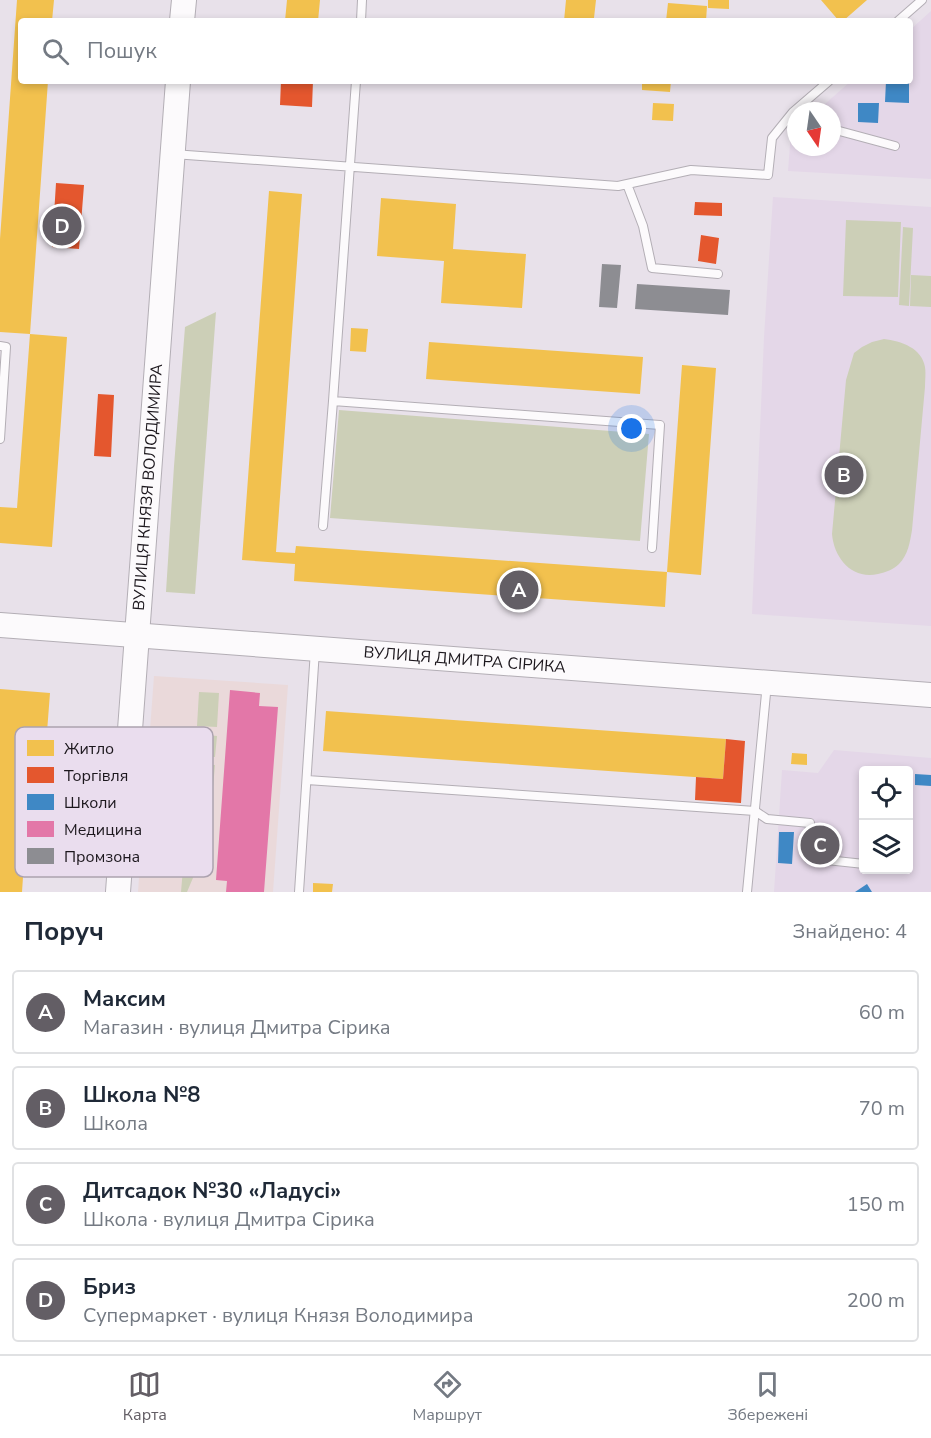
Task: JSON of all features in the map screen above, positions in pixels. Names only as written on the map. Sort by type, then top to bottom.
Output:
[{"type":"street","points":[[182,18],[184,0]]},
{"type":"street","name":"ВУЛИЦЯ КНЯЗЯ ВОЛОДИМИРА","points":[[130,727],[178,84]]},
{"type":"street","name":"ВУЛИЦЯ ДМИТРА СІРИКА","points":[[0,625],[931,695]]},
{"type":"street","name":"ВУЛИЦЯ КНЯЗЯ ВОЛОДИМИРА","points":[[118,892],[119,877]]},
{"type":"lane","points":[[361,18],[362,0]]},
{"type":"lane","points":[[901,18],[922,0]]},
{"type":"lane","points":[[323,526],[356,84]]},
{"type":"lane","points":[[807,102],[826,84]]},
{"type":"lane","points":[[172,154],[618,186],[691,170],[768,176],[772,138],[787,122]]},
{"type":"lane","points":[[841,131],[895,146]]},
{"type":"lane","points":[[627,184],[643,226],[652,268],[718,274]]},
{"type":"lane","points":[[0,346],[6,347],[0,439]]},
{"type":"lane","points":[[333,401],[660,425],[652,548]]},
{"type":"lane","points":[[299,892],[315,649]]},
{"type":"lane","points":[[747,892],[767,683]]},
{"type":"lane","points":[[307,780],[755,811],[767,819],[810,822],[808,858],[859,863]]},
{"type":"shaded area","points":[[931,11],[931,179],[788,171],[789,156],[841,156],[841,102],[827,102],[848,84],[913,84],[913,27]]},
{"type":"shaded area","points":[[773,197],[931,207],[931,626],[752,614],[764,337]]},
{"type":"shaded area","points":[[154,676],[288,685],[273,892],[138,892],[139,877],[213,877],[213,727],[150,727]]},
{"type":"shaded area","points":[[834,750],[931,758],[931,892],[774,892],[782,770],[818,773]]},
{"type":"green space","points":[[846,220],[901,222],[898,297],[843,296]]},
{"type":"green space","points":[[903,227],[913,228],[909,306],[899,305]]},
{"type":"green space","points":[[911,275],[931,276],[931,307],[910,306]]},
{"type":"green space","points":[[216,312],[195,594],[166,592],[185,327]]},
{"type":"green space","points":[[884,339],[904,344],[920,355],[925,367],[925,387],[912,530],[908,548],[905,557],[894,568],[869,575],[860,574],[846,565],[836,551],[832,534],[846,380],[854,353],[872,342]]},
{"type":"green space","points":[[339,410],[649,434],[640,541],[330,518]]},
{"type":"green space","points":[[199,692],[219,693],[217,727],[197,726]]},
{"type":"green space","points":[[213,736],[217,736],[215,757],[213,757]]},
{"type":"green space","points":[[182,877],[193,877],[187,892],[181,892]]},
{"type":"building: Житло","points":[[17,0],[54,0],[52,18],[18,18],[18,84],[48,84],[30,334],[0,332],[0,239]]},
{"type":"building: Житло","points":[[287,0],[320,0],[318,18],[285,18]]},
{"type":"building: Житло","points":[[566,0],[596,0],[594,18],[564,18]]},
{"type":"building: Житло","points":[[708,0],[729,0],[729,9],[708,8]]},
{"type":"building: Житло","points":[[821,0],[867,0],[846,18],[836,18]]},
{"type":"building: Житло","points":[[668,3],[707,6],[706,18],[666,18]]},
{"type":"building: Житло","points":[[642,84],[671,84],[670,92],[642,90]]},
{"type":"building: Житло","points":[[653,103],[674,104],[673,121],[652,120]]},
{"type":"building: Житло","points":[[269,191],[302,194],[276,552],[295,553],[296,546],[667,572],[665,607],[294,581],[295,564],[242,560]]},
{"type":"building: Житло","points":[[381,198],[456,204],[453,249],[526,254],[522,308],[441,303],[444,261],[377,256]]},
{"type":"building: Житло","points":[[351,328],[368,329],[366,352],[350,351]]},
{"type":"building: Житло","points":[[30,334],[67,337],[52,547],[0,543],[0,507],[17,508]]},
{"type":"building: Житло","points":[[429,342],[643,357],[640,394],[426,379]]},
{"type":"building: Житло","points":[[682,365],[716,368],[701,575],[667,572]]},
{"type":"building: Житло","points":[[0,689],[50,693],[47,727],[15,727],[15,877],[23,877],[22,892],[0,892]]},
{"type":"building: Житло","points":[[326,711],[726,739],[723,779],[323,751]]},
{"type":"building: Житло","points":[[792,753],[807,754],[807,765],[791,764]]},
{"type":"building: Житло","points":[[313,883],[333,884],[332,892],[313,892]]},
{"type":"building: Торгівля","points":[[281,84],[313,84],[312,107],[280,105]]},
{"type":"building: Торгівля","points":[[56,183],[84,185],[79,249],[52,247]]},
{"type":"building: Торгівля","points":[[695,202],[722,203],[722,216],[694,215]]},
{"type":"building: Торгівля","points":[[701,235],[719,238],[716,264],[698,261]]},
{"type":"building: Торгівля","points":[[98,394],[114,395],[111,457],[94,456]]},
{"type":"building: Торгівля","points":[[726,739],[745,741],[741,803],[695,800],[696,777],[723,779]]},
{"type":"building: Школи","points":[[886,84],[909,84],[909,103],[885,102]]},
{"type":"building: Школи","points":[[858,103],[879,103],[878,123],[858,122]]},
{"type":"building: Школи","points":[[915,774],[931,775],[931,786],[915,785]]},
{"type":"building: Школи","points":[[779,832],[794,832],[792,864],[778,863]]},
{"type":"building: Школи","points":[[867,884],[872,892],[855,892]]},
{"type":"building: Медицина","points":[[230,690],[260,693],[259,706],[278,707],[264,892],[226,892],[227,881],[216,880]]},
{"type":"building: Промзона","points":[[602,264],[621,265],[617,308],[599,307]]},
{"type":"building: Промзона","points":[[637,284],[730,290],[728,315],[635,309]]},
{"type":"place","name":"Бриз","points":[[62,226]]},
{"type":"place","name":"Школа №8","points":[[844,475]]},
{"type":"place","name":"Максим","points":[[519,590]]},
{"type":"place","name":"Дитсадок №30 «Ладусі»","points":[[820,845]]}]
